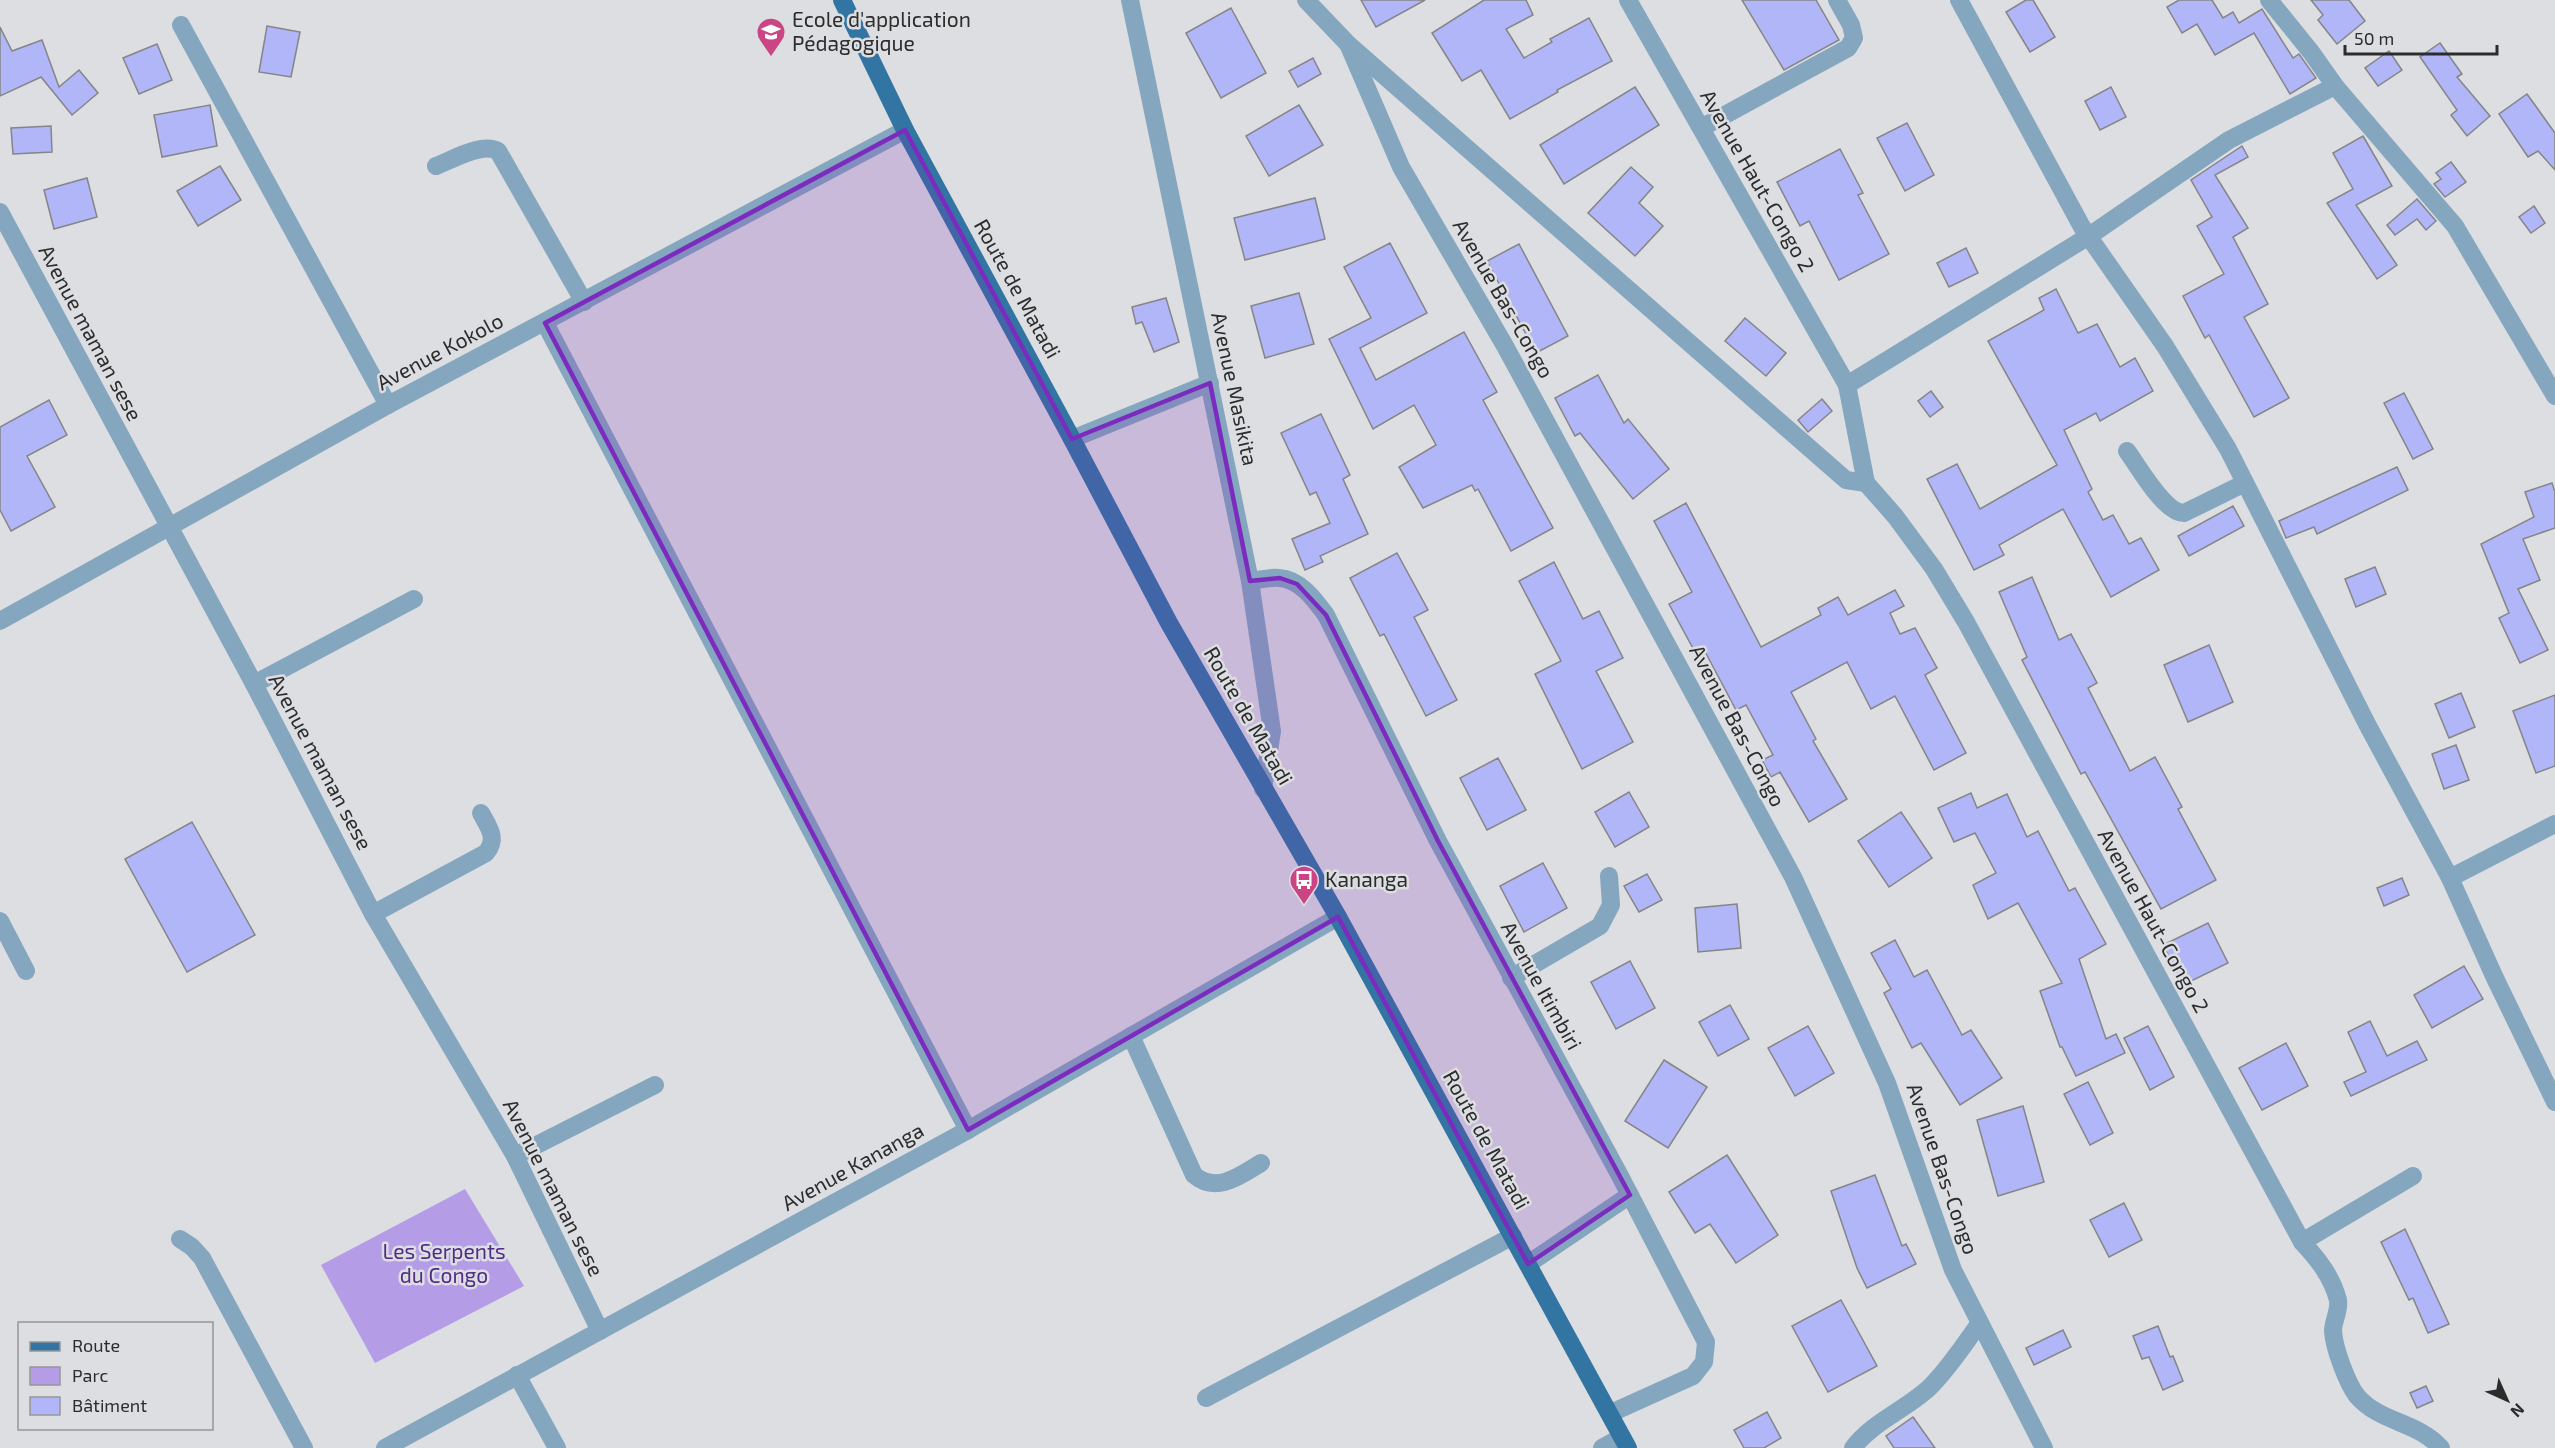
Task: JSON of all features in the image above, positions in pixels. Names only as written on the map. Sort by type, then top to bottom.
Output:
[{"type":"main road","name":"Route de Matadi","points":[[842,0],[905,130],[1169,623],[1338,917],[1611,1413],[1625,1443]]},
{"type":"street","name":"Avenue Masikita","points":[[1130,0],[1250,581],[1272,731],[1263,789]]},
{"type":"street","points":[[1306,0],[1348,44],[1846,480],[1866,483]]},
{"type":"street","name":"Avenue Haut-Congo 2","points":[[1628,0],[1847,385],[1866,483],[1895,516],[1934,569],[1966,622],[2302,1242],[2320,1261],[2330,1278],[2339,1302],[2333,1331],[2339,1358],[2356,1395],[2375,1413],[2430,1436],[2441,1448]]},
{"type":"street","points":[[1701,128],[1848,48],[1854,38],[1851,25],[1837,0]]},
{"type":"street","points":[[1959,0],[2089,236],[2165,346],[2228,449],[2367,724],[2450,878],[2555,1102]]},
{"type":"street","points":[[2269,0],[2335,86],[2455,226],[2555,396]]},
{"type":"street","points":[[181,25],[388,405]]},
{"type":"street","name":"Avenue Bas-Congo","points":[[1348,44],[1401,167],[1505,346],[1793,877],[1887,1083],[1953,1270],[2044,1448]]},
{"type":"street","points":[[1847,385],[2089,236],[2229,140],[2335,86]]},
{"type":"street","name":"Avenue Kokolo","points":[[0,621],[169,529],[388,405],[905,130]]},
{"type":"street","points":[[436,166],[480,150],[493,148],[498,151],[584,302]]},
{"type":"street","name":"Avenue maman sese","points":[[0,212],[254,684],[373,914],[515,1156],[600,1331]]},
{"type":"street","points":[[545,322],[968,1130]]},
{"type":"street","points":[[1072,439],[1210,383]]},
{"type":"street","points":[[2127,451],[2166,505],[2176,513],[2184,513],[2245,483]]},
{"type":"street","name":"Avenue Itimbiri","points":[[1250,581],[1280,578],[1297,584],[1314,598],[1326,615],[1438,841],[1630,1195],[1706,1342],[1704,1362],[1693,1376],[1611,1413]]},
{"type":"street","points":[[254,684],[414,599]]},
{"type":"street","points":[[373,914],[486,853],[492,845],[493,835],[481,813]]},
{"type":"street","points":[[2450,878],[2555,824]]},
{"type":"street","points":[[1511,978],[1600,926],[1611,905],[1609,876]]},
{"type":"street","name":"Avenue Kananga","points":[[385,1448],[968,1130],[1338,917]]},
{"type":"street","points":[[0,921],[26,971]]},
{"type":"street","points":[[1131,1036],[1194,1175],[1204,1184],[1218,1184],[1261,1163]]},
{"type":"street","points":[[515,1156],[655,1086]]},
{"type":"street","points":[[2302,1242],[2413,1176]]},
{"type":"street","points":[[1528,1264],[1630,1195]]},
{"type":"street","points":[[1206,1398],[1513,1236]]},
{"type":"street","points":[[180,1239],[202,1258],[304,1448]]},
{"type":"street","points":[[1852,1448],[1859,1440],[1901,1411],[1929,1387],[1955,1358],[1979,1324]]},
{"type":"street","points":[[517,1376],[557,1448]]},
{"type":"street","points":[[1602,1448],[1625,1443]]},
{"type":"highlighted area","points":[[905,130],[1072,439],[1210,383],[1250,581],[1280,578],[1297,584],[1326,615],[1438,841],[1630,1195],[1528,1264],[1338,917],[968,1130],[545,323]]},
{"type":"green space","name":"Les Serpents du Congo","points":[[465,1189],[524,1286],[375,1363],[321,1265]]},
{"type":"building","points":[[1361,0],[1425,0],[1376,27]]},
{"type":"building","points":[[1484,0],[1526,0],[1533,15],[1506,29],[1524,58],[1552,42],[1550,39],[1589,18],[1612,61],[1557,90],[1558,92],[1510,119],[1481,70],[1462,81],[1432,33]]},
{"type":"building","points":[[1742,0],[1816,0],[1839,40],[1784,70]]},
{"type":"building","points":[[2026,0],[2033,0],[2055,37],[2030,52],[2006,12]]},
{"type":"building","points":[[2179,0],[2212,0],[2223,18],[2233,12],[2239,23],[2262,9],[2293,58],[2299,54],[2316,78],[2290,94],[2254,33],[2215,55],[2197,24],[2182,33],[2167,7]]},
{"type":"building","points":[[2311,0],[2349,0],[2365,21],[2337,44],[2318,20],[2323,15]]},
{"type":"building","points":[[1231,8],[1266,73],[1221,98],[1186,33]]},
{"type":"building","points":[[267,26],[300,32],[291,77],[259,72]]},
{"type":"building","points":[[0,27],[12,51],[42,40],[59,87],[79,70],[98,93],[72,115],[41,77],[0,96]]},
{"type":"building","points":[[2440,43],[2462,74],[2457,77],[2490,116],[2467,136],[2451,115],[2457,110],[2420,57]]},
{"type":"building","points":[[157,44],[172,80],[139,94],[123,58]]},
{"type":"building","points":[[2389,51],[2402,70],[2378,86],[2365,68]]},
{"type":"building","points":[[1313,58],[1321,74],[1298,87],[1289,71]]},
{"type":"building","points":[[1635,87],[1659,125],[1564,184],[1540,145]]},
{"type":"building","points":[[2111,87],[2126,117],[2100,130],[2085,101]]},
{"type":"building","points":[[2527,94],[2555,133],[2555,170],[2538,151],[2528,157],[2499,114]]},
{"type":"building","points":[[210,105],[217,146],[162,157],[154,115]]},
{"type":"building","points":[[1299,105],[1323,145],[1269,176],[1246,136]]},
{"type":"building","points":[[1907,123],[1934,175],[1905,191],[1877,138]]},
{"type":"building","points":[[51,126],[52,152],[13,154],[11,128]]},
{"type":"building","points":[[2363,136],[2392,186],[2356,205],[2397,265],[2377,279],[2327,203],[2353,189],[2333,153]]},
{"type":"building","points":[[2242,146],[2248,157],[2215,175],[2248,228],[2233,237],[2268,304],[2244,317],[2289,398],[2254,417],[2209,335],[2205,338],[2183,296],[2224,274],[2197,226],[2212,217],[2191,180]]},
{"type":"building","points":[[1840,149],[1863,193],[1858,195],[1889,254],[1839,280],[1809,221],[1800,226],[1777,182]]},
{"type":"building","points":[[2451,162],[2466,182],[2445,197],[2434,184],[2441,179],[2436,173]]},
{"type":"building","points":[[220,166],[241,200],[198,226],[177,191]]},
{"type":"building","points":[[1631,167],[1653,187],[1639,203],[1663,226],[1635,256],[1588,213]]},
{"type":"building","points":[[87,178],[97,217],[54,229],[44,190]]},
{"type":"building","points":[[1315,198],[1325,239],[1245,260],[1234,218]]},
{"type":"building","points":[[2417,199],[2436,221],[2426,230],[2417,219],[2395,235],[2387,225]]},
{"type":"building","points":[[2534,206],[2545,223],[2531,233],[2519,217]]},
{"type":"building","points":[[1390,243],[1427,313],[1360,348],[1376,380],[1464,332],[1497,392],[1483,400],[1553,528],[1511,551],[1478,489],[1475,491],[1472,485],[1423,508],[1399,467],[1436,445],[1414,405],[1373,429],[1329,339],[1371,318],[1344,267]]},
{"type":"building","points":[[1519,244],[1568,336],[1536,353],[1487,261]]},
{"type":"building","points":[[1966,248],[1978,273],[1949,287],[1937,263]]},
{"type":"building","points":[[2056,289],[2078,333],[2097,324],[2120,367],[2135,358],[2153,391],[2100,421],[2096,413],[2064,430],[2092,489],[2088,492],[2103,520],[2113,515],[2129,544],[2141,538],[2159,570],[2111,597],[2063,509],[1999,545],[2004,555],[1974,570],[1927,479],[1957,464],[1980,509],[2057,465],[1988,341],[2044,310],[2039,298]]},
{"type":"building","points":[[1299,293],[1314,344],[1265,358],[1251,306]]},
{"type":"building","points":[[1166,298],[1179,342],[1154,352],[1142,322],[1136,324],[1132,307]]},
{"type":"building","points":[[1745,318],[1786,353],[1766,376],[1725,341]]},
{"type":"building","points":[[1598,375],[1624,423],[1628,419],[1669,469],[1633,499],[1580,433],[1575,436],[1555,398]]},
{"type":"building","points":[[1931,391],[1943,407],[1930,417],[1918,401]]},
{"type":"building","points":[[2404,393],[2433,449],[2413,459],[2384,403]]},
{"type":"building","points":[[1822,399],[1832,411],[1808,432],[1798,420]]},
{"type":"building","points":[[49,400],[67,435],[27,456],[55,507],[11,531],[0,510],[0,427]]},
{"type":"building","points":[[1321,414],[1350,475],[1343,479],[1368,534],[1320,556],[1323,562],[1305,570],[1292,539],[1330,523],[1316,492],[1310,495],[1281,433]]},
{"type":"building","points":[[2397,467],[2408,490],[2317,534],[2314,527],[2286,538],[2279,521]]},
{"type":"building","points":[[2552,483],[2555,492],[2555,528],[2523,539],[2540,580],[2518,589],[2548,650],[2520,663],[2499,618],[2509,613],[2481,544],[2534,517],[2525,492]]},
{"type":"building","points":[[1686,503],[1761,647],[1821,615],[1818,608],[1838,597],[1848,615],[1895,590],[1904,606],[1890,613],[1900,634],[1915,628],[1937,668],[1925,675],[1966,753],[1934,770],[1895,696],[1871,709],[1847,662],[1791,692],[1816,739],[1813,741],[1847,799],[1809,822],[1780,772],[1771,777],[1762,760],[1773,755],[1746,705],[1736,710],[1703,648],[1695,652],[1669,604],[1692,592],[1654,521]]},
{"type":"building","points":[[2233,506],[2244,526],[2189,556],[2178,536]]},
{"type":"building","points":[[1397,553],[1428,610],[1414,617],[1457,700],[1426,716],[1384,634],[1380,636],[1350,578]]},
{"type":"building","points":[[1554,562],[1583,619],[1599,611],[1623,658],[1596,671],[1633,742],[1582,769],[1535,674],[1561,661],[1519,581]]},
{"type":"building","points":[[2375,567],[2386,594],[2356,607],[2345,579]]},
{"type":"building","points":[[2032,577],[2059,640],[2071,634],[2097,683],[2088,688],[2130,771],[2155,757],[2182,807],[2178,809],[2216,880],[2161,909],[2085,772],[2081,774],[2022,660],[2027,657],[1999,592]]},
{"type":"building","points":[[2209,645],[2233,702],[2188,722],[2164,665]]},
{"type":"building","points":[[2461,693],[2475,727],[2449,738],[2435,704]]},
{"type":"building","points":[[2555,695],[2555,766],[2536,773],[2513,711]]},
{"type":"building","points":[[2456,745],[2469,780],[2444,789],[2432,754]]},
{"type":"building","points":[[1498,758],[1526,810],[1487,830],[1460,778]]},
{"type":"building","points":[[1629,792],[1649,827],[1615,847],[1595,812]]},
{"type":"building","points":[[1971,793],[1977,808],[2007,794],[2027,837],[2038,831],[2069,891],[2075,888],[2106,944],[2079,959],[2106,1039],[2116,1034],[2125,1053],[2076,1076],[2060,1047],[2040,991],[2062,983],[2018,903],[1988,919],[1973,885],[1996,873],[1975,833],[1954,842],[1938,808]]},
{"type":"building","points":[[1901,812],[1932,858],[1889,887],[1858,841]]},
{"type":"building","points":[[192,822],[255,935],[187,972],[125,859]]},
{"type":"building","points":[[1543,863],[1567,908],[1524,932],[1500,886]]},
{"type":"building","points":[[1647,874],[1662,900],[1639,912],[1624,886]]},
{"type":"building","points":[[2402,878],[2409,895],[2384,906],[2377,888]]},
{"type":"building","points":[[1737,904],[1741,948],[1698,952],[1695,908]]},
{"type":"building","points":[[2208,923],[2228,963],[2183,985],[2163,945]]},
{"type":"building","points":[[1895,940],[1914,977],[1927,970],[1962,1035],[1971,1030],[2002,1078],[1960,1105],[1921,1043],[1912,1048],[1884,993],[1891,989],[1871,953]]},
{"type":"building","points":[[1630,961],[1655,1008],[1616,1029],[1591,982]]},
{"type":"building","points":[[2464,966],[2483,999],[2432,1028],[2414,995]]},
{"type":"building","points":[[1730,1005],[1749,1039],[1718,1056],[1699,1022]]},
{"type":"building","points":[[2370,1021],[2387,1056],[2417,1041],[2427,1060],[2351,1096],[2344,1082],[2366,1072],[2348,1032]]},
{"type":"building","points":[[1808,1026],[1834,1073],[1795,1096],[1768,1048]]},
{"type":"building","points":[[2148,1026],[2174,1077],[2150,1090],[2124,1038]]},
{"type":"building","points":[[2286,1043],[2308,1086],[2262,1110],[2239,1068]]},
{"type":"building","points":[[1664,1060],[1707,1087],[1668,1148],[1625,1121]]},
{"type":"building","points":[[2088,1082],[2113,1133],[2090,1145],[2064,1094]]},
{"type":"building","points":[[2023,1106],[2044,1182],[1998,1196],[1977,1120]]},
{"type":"building","points":[[1727,1155],[1778,1235],[1736,1263],[1710,1224],[1695,1233],[1669,1192]]},
{"type":"building","points":[[1875,1175],[1902,1246],[1906,1244],[1916,1264],[1867,1288],[1857,1268],[1831,1191]]},
{"type":"building","points":[[2124,1203],[2142,1240],[2109,1257],[2090,1220]]},
{"type":"building","points":[[2405,1229],[2449,1324],[2428,1333],[2413,1298],[2409,1300],[2381,1242]]},
{"type":"building","points":[[1841,1300],[1877,1366],[1828,1392],[1792,1326]]},
{"type":"building","points":[[2158,1326],[2170,1357],[2173,1356],[2183,1381],[2163,1390],[2149,1357],[2142,1359],[2133,1336]]},
{"type":"building","points":[[2063,1330],[2071,1347],[2034,1365],[2026,1348]]},
{"type":"building","points":[[2426,1386],[2433,1401],[2417,1408],[2410,1393]]},
{"type":"building","points":[[1767,1412],[1781,1438],[1764,1448],[1744,1448],[1734,1430]]},
{"type":"building","points":[[1913,1417],[1935,1448],[1894,1448],[1886,1436]]},
{"type":"place","name":"Ecole d'application Pédagogique","points":[[771,58]]},
{"type":"place","name":"Kananga","points":[[1304,906]]}]
